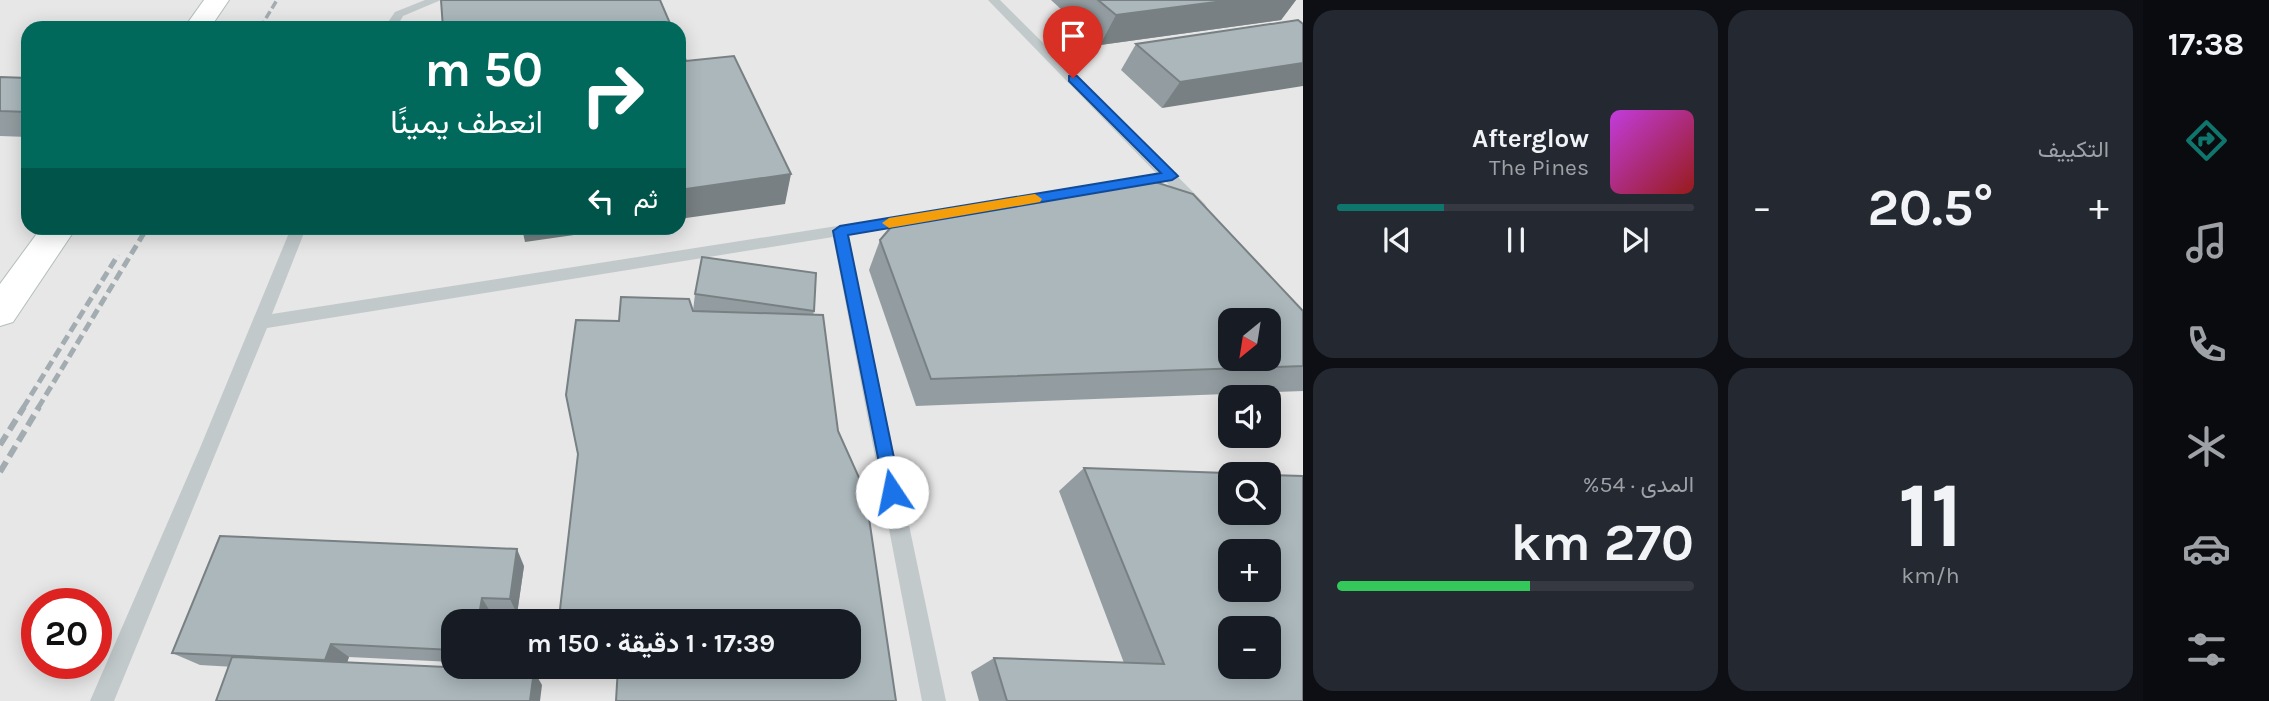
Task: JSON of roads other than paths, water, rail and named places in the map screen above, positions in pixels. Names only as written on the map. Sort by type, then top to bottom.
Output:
[{"type":"street","points":[[202,21],[217,0]]},
{"type":"street","points":[[0,312],[54,235]]},
{"type":"lane","points":[[394,21],[399,14],[435,0]]},
{"type":"lane","points":[[993,0],[1172,176],[1209,217]]},
{"type":"lane","points":[[1039,198],[1172,176]]},
{"type":"lane","points":[[261,322],[933,216]]},
{"type":"lane","points":[[840,231],[934,701]]},
{"type":"lane","points":[[102,701],[295,235]]},
{"type":"railway","points":[[264,21],[277,0]]},
{"type":"railway","points":[[38,408],[143,235]]},
{"type":"railway","points":[[23,408],[118,255]]},
{"type":"railway","points":[[0,445],[24,407]]},
{"type":"railway","points":[[0,472],[39,407]]}]
